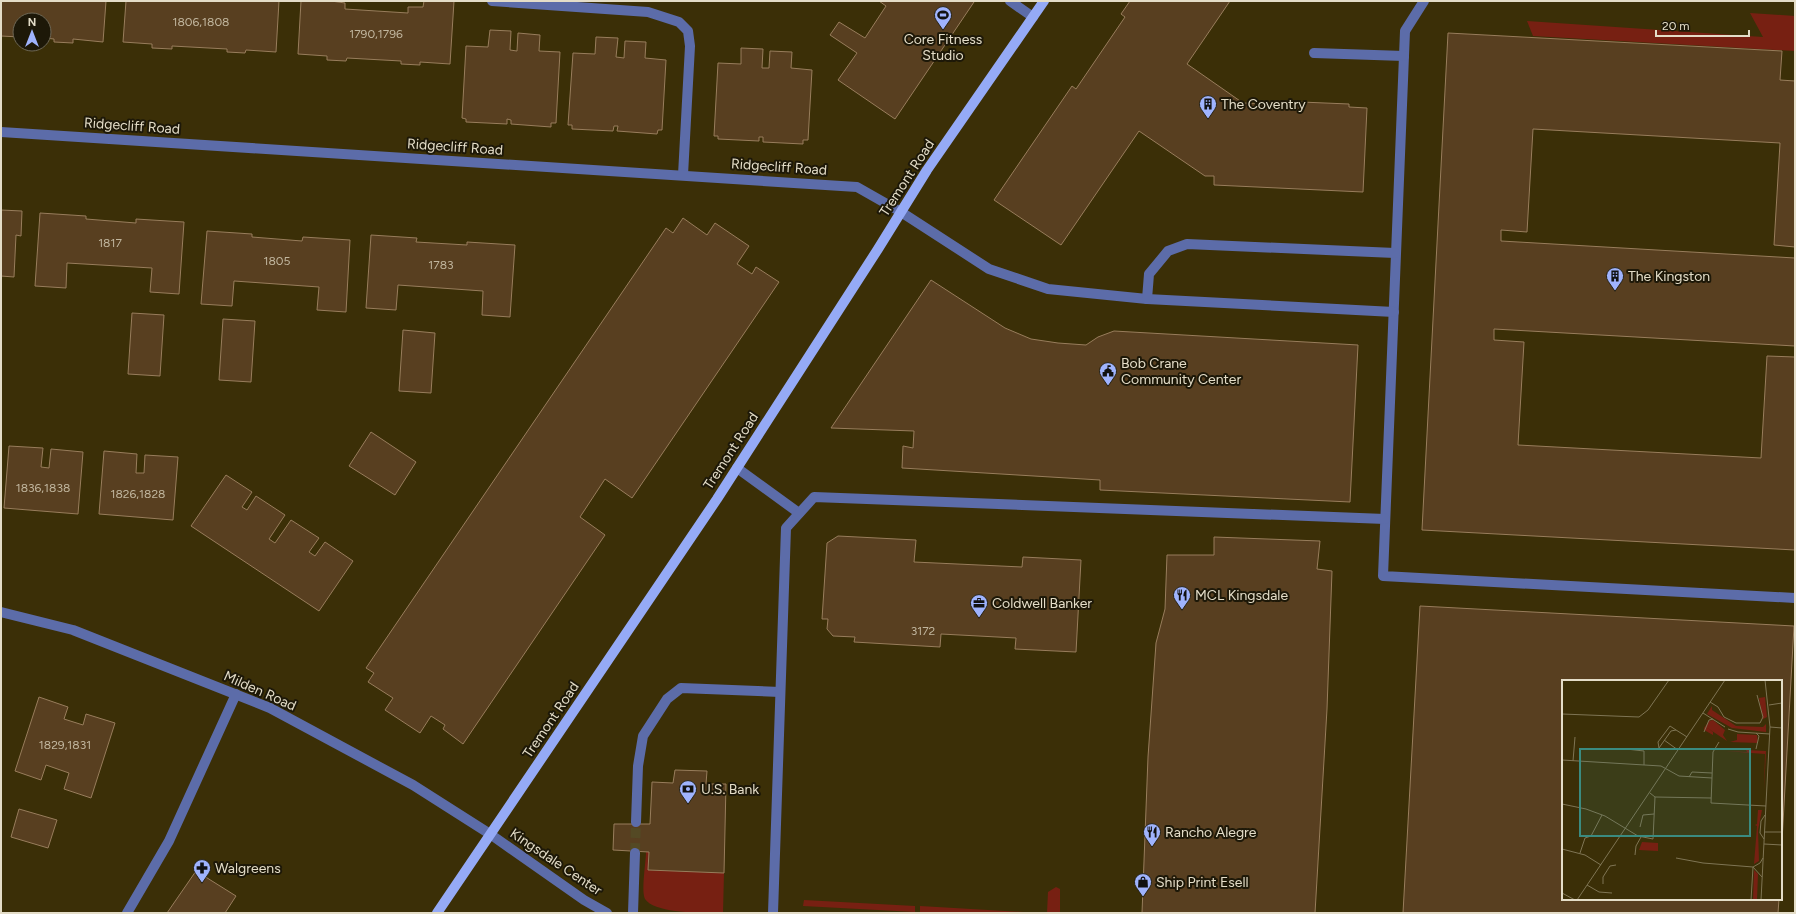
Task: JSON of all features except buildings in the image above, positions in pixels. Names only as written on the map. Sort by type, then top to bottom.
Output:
[{"type":"main road","name":"Tremont Road","points":[[437,913],[680,555],[927,170],[1044,1]]},
{"type":"street","points":[[492,1],[648,12],[679,22],[688,31],[690,46],[683,175]]},
{"type":"street","points":[[1010,1],[1033,17]]},
{"type":"street","points":[[1424,1],[1404,31],[1383,576],[1795,598]]},
{"type":"street","points":[[1314,53],[1404,56]]},
{"type":"street","name":"Ridgecliff Road","points":[[1,132],[857,186],[901,212],[989,269],[1048,289],[1147,299],[1394,312]]},
{"type":"street","points":[[1147,299],[1149,274],[1168,251],[1187,244],[1396,253]]},
{"type":"street","points":[[737,468],[800,513]]},
{"type":"street","points":[[773,913],[786,528],[814,497],[1385,519]]},
{"type":"street","name":"Milden Road","points":[[1,612],[73,630],[270,708],[412,785],[490,834]]},
{"type":"street","points":[[636,822],[638,766],[643,736],[667,698],[681,688],[780,692]]},
{"type":"street","points":[[127,913],[169,841],[236,694]]},
{"type":"street","name":"Kingsdale Center","points":[[490,834],[584,900],[607,913]]},
{"type":"street","points":[[633,913],[635,853]]},
{"type":"shaded area","points":[[1750,13],[1795,16],[1795,51],[1533,36],[1527,21],[1763,37]]},
{"type":"shaded area","points":[[646,852],[649,852],[649,870],[724,873],[723,913],[681,912],[659,908],[650,904],[645,899],[644,895]]},
{"type":"shaded area","points":[[1056,887],[1060,889],[1060,913],[1047,913],[1048,892]]},
{"type":"shaded area","points":[[804,900],[915,906],[915,912],[803,906]]},
{"type":"shaded area","points":[[920,906],[1040,913],[931,913],[920,912]]},
{"type":"tunnel","points":[[635,853],[636,822]]},
{"type":"place","name":"Core Fitness Studio","points":[[943,30]]},
{"type":"place","name":"The Coventry","points":[[1208,119]]},
{"type":"place","name":"The Kingston","points":[[1615,291]]},
{"type":"place","name":"Bob Crane Community Center","points":[[1108,386]]},
{"type":"place","name":"MCL Kingsdale","points":[[1182,610]]},
{"type":"place","name":"Coldwell Banker","points":[[979,618]]},
{"type":"place","name":"U.S. Bank","points":[[688,804]]},
{"type":"place","name":"Rancho Alegre","points":[[1152,847]]},
{"type":"place","name":"Walgreens","points":[[202,883]]},
{"type":"place","name":"Ship Print Esell","points":[[1143,897]]}]
